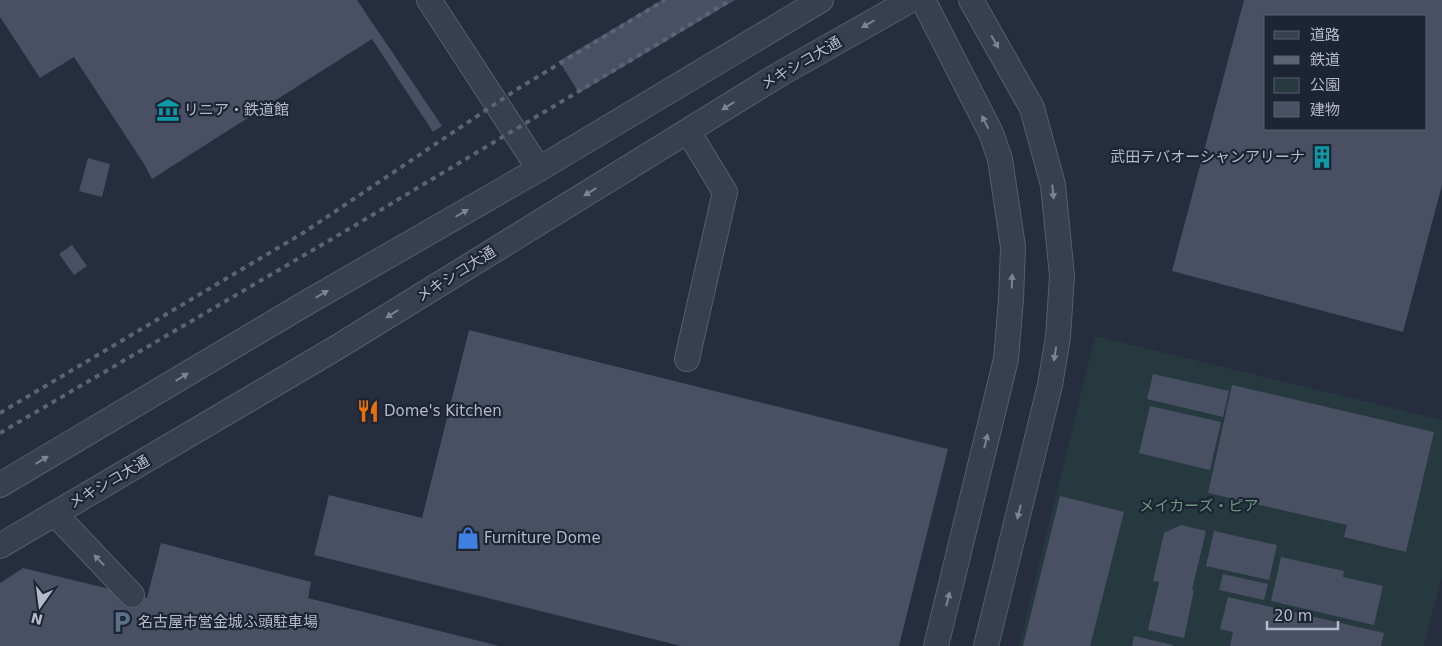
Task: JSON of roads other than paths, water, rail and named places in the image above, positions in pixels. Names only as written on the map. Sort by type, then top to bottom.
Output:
[{"type":"street","points":[[429,0],[539,169]]},
{"type":"street","points":[[0,485],[308,302],[539,169],[821,0]]},
{"type":"street","name":"メキシコ大通","points":[[0,546],[336,348],[780,74],[911,0]]},
{"type":"street","points":[[923,0],[991,132],[1000,159],[1013,247],[1006,359],[936,646]]},
{"type":"street","points":[[971,0],[1032,108],[1053,185],[1062,276],[1058,337],[1050,385],[986,646]]},
{"type":"street","points":[[687,359],[725,192],[688,131]]},
{"type":"street","points":[[55,514],[132,595]]},
{"type":"railway","points":[[0,413],[303,233],[519,88],[665,0]]},
{"type":"railway","points":[[0,433],[354,226],[731,0]]},
{"type":"place","name":"リニア・鉄道館","points":[[168,110]]},
{"type":"place","name":"武田テバオーシャンアリーナ","points":[[1322,157]]},
{"type":"place","name":"Dome's Kitchen","points":[[368,411]]},
{"type":"place","name":"Furniture Dome","points":[[468,538]]},
{"type":"place","name":"名古屋市営金城ふ頭駐車場","points":[[122,622]]},
{"type":"park label","name":"メイカーズ・ピア","points":[[1199,506]]}]
